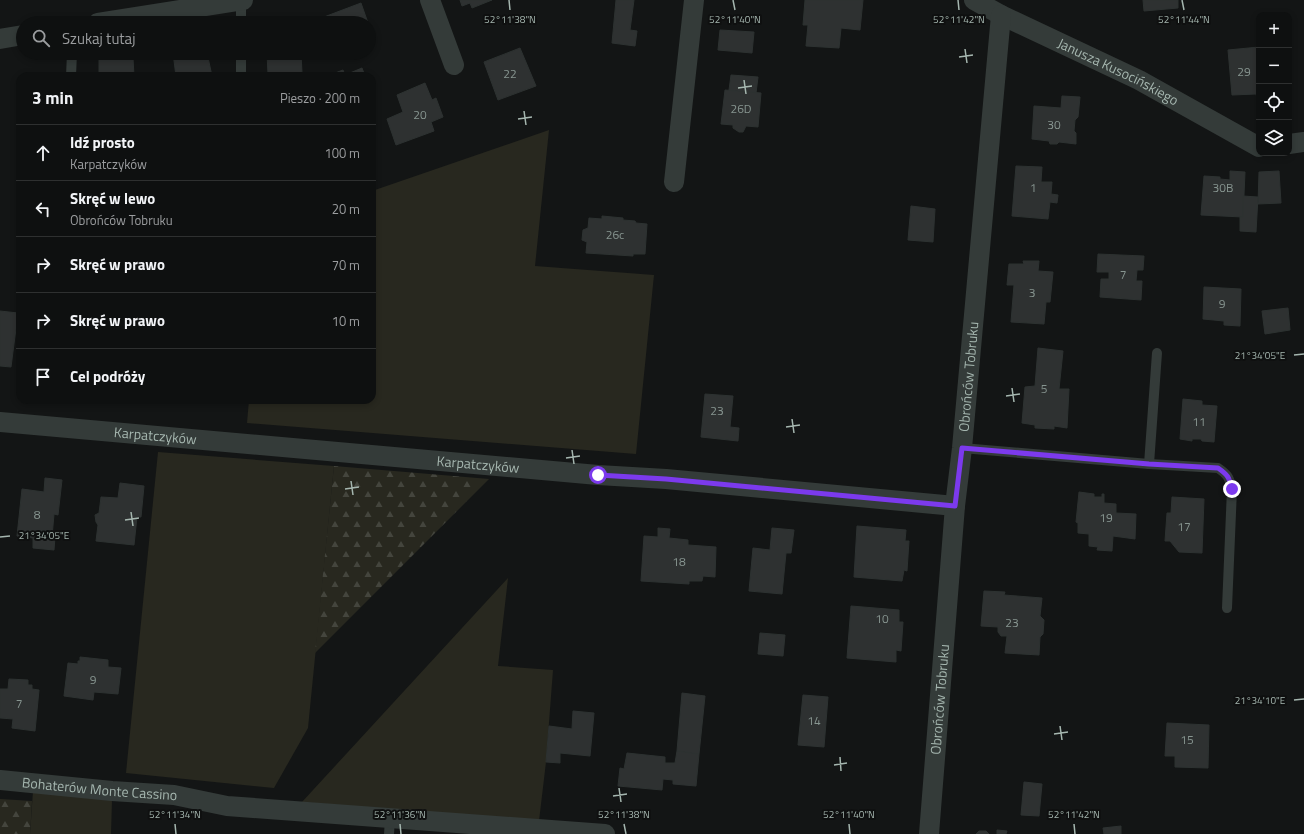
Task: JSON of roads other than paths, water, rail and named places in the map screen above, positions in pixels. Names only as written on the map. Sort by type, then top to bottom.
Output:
[{"type":"street","points":[[142,16],[242,0]]},
{"type":"street","points":[[430,0],[454,65]]},
{"type":"street","points":[[674,182],[694,0]]},
{"type":"street","name":"Janusza Kusocińskiego","points":[[974,0],[1002,15],[1139,80],[1256,145]]},
{"type":"street","name":"Obrońców Tobruku","points":[[929,834],[955,506],[962,448],[1002,15]]},
{"type":"street","points":[[0,39],[16,36]]},
{"type":"street","points":[[1292,144],[1304,142]]},
{"type":"street","name":"Karpatczyków","points":[[0,422],[598,475],[666,479],[955,506]]},
{"type":"street","name":"Bohaterów Monte Cassino","points":[[0,780],[112,791],[174,795],[227,806],[389,826],[605,834]]},
{"type":"lane","points":[[241,16],[242,0]]},
{"type":"lane","points":[[71,72],[72,60]]},
{"type":"lane","points":[[241,60],[241,72]]},
{"type":"lane","points":[[1149,464],[1157,353]]},
{"type":"lane","points":[[962,448],[1149,464],[1218,468],[1226,473],[1230,478],[1232,489],[1227,608]]}]
